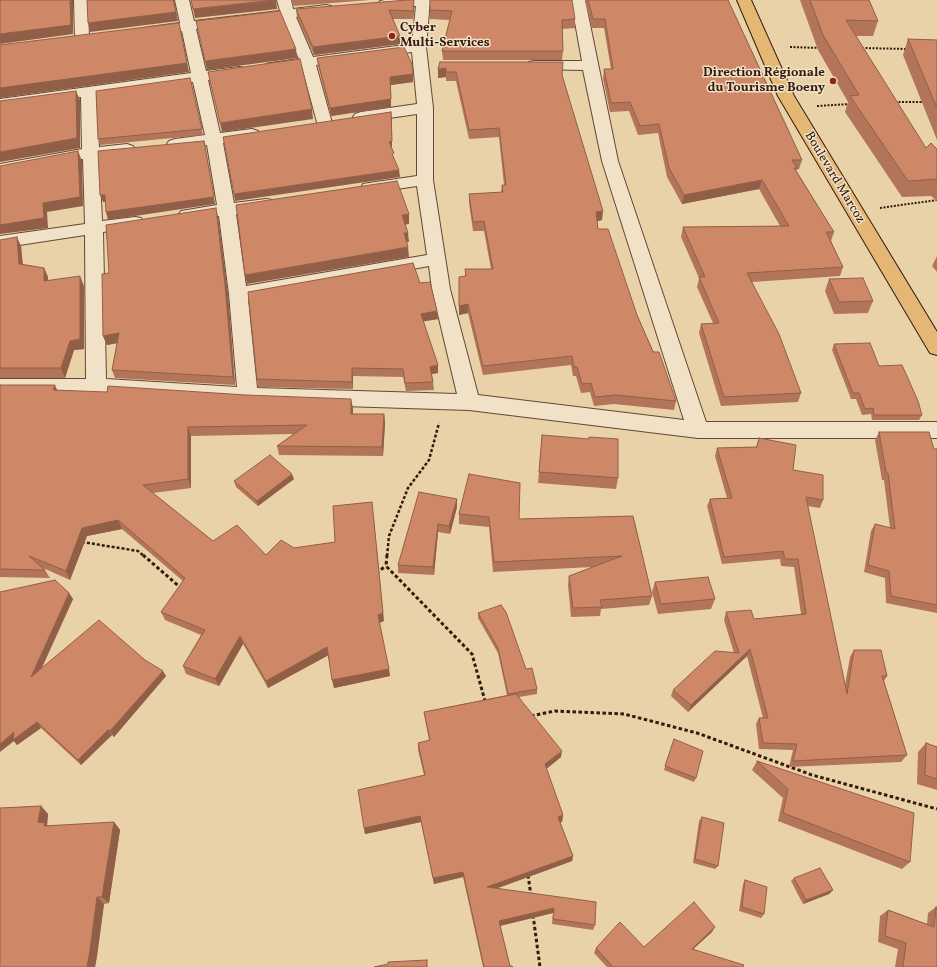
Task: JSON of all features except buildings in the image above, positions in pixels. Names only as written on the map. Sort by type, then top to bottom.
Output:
[{"type":"main road","name":"Boulevard Marcoz","points":[[744,0],[764,47],[793,107],[937,348]]},
{"type":"street","points":[[81,0],[82,39]]},
{"type":"street","points":[[182,0],[214,140],[225,210],[230,229],[248,395]]},
{"type":"street","points":[[375,5],[423,0],[419,47],[428,65],[425,108],[425,180],[441,289],[470,402]]},
{"type":"street","points":[[578,0],[610,161],[698,430]]},
{"type":"street","points":[[286,6],[329,122],[425,108]]},
{"type":"street","points":[[135,32],[188,26],[286,6],[343,8]]},
{"type":"street","points":[[67,40],[97,37]]},
{"type":"street","points":[[0,104],[419,47]]},
{"type":"street","points":[[520,65],[590,66]]},
{"type":"street","points":[[88,92],[94,227],[96,386]]},
{"type":"street","points":[[0,168],[90,154],[214,140],[269,131]]},
{"type":"street","points":[[356,190],[425,180]]},
{"type":"street","points":[[171,217],[279,202]]},
{"type":"street","points":[[0,242],[148,220]]},
{"type":"street","points":[[238,294],[436,259]]},
{"type":"street","points":[[0,386],[96,386],[248,395],[470,402],[698,430],[937,430]]},
{"type":"path","points":[[764,47],[826,48]]},
{"type":"path","points":[[857,48],[911,49]]},
{"type":"path","points":[[892,102],[929,102]]},
{"type":"path","points":[[793,107],[854,104]]},
{"type":"path","points":[[854,211],[937,200]]},
{"type":"path","points":[[386,566],[389,536],[408,488],[429,460],[445,402]]},
{"type":"path","points":[[80,542],[138,551],[186,592]]},
{"type":"path","points":[[374,574],[386,566]]},
{"type":"path","points":[[386,566],[472,654],[485,703]]},
{"type":"path","points":[[526,716],[555,710],[624,714],[697,733],[812,775],[937,809]]},
{"type":"path","points":[[527,870],[531,900]]},
{"type":"path","points":[[532,908],[540,967]]},
{"type":"place","name":"Cyber Multi-Services","points":[[392,36]]},
{"type":"place","name":"Direction Régionale du Tourisme Boeny","points":[[833,81]]}]
